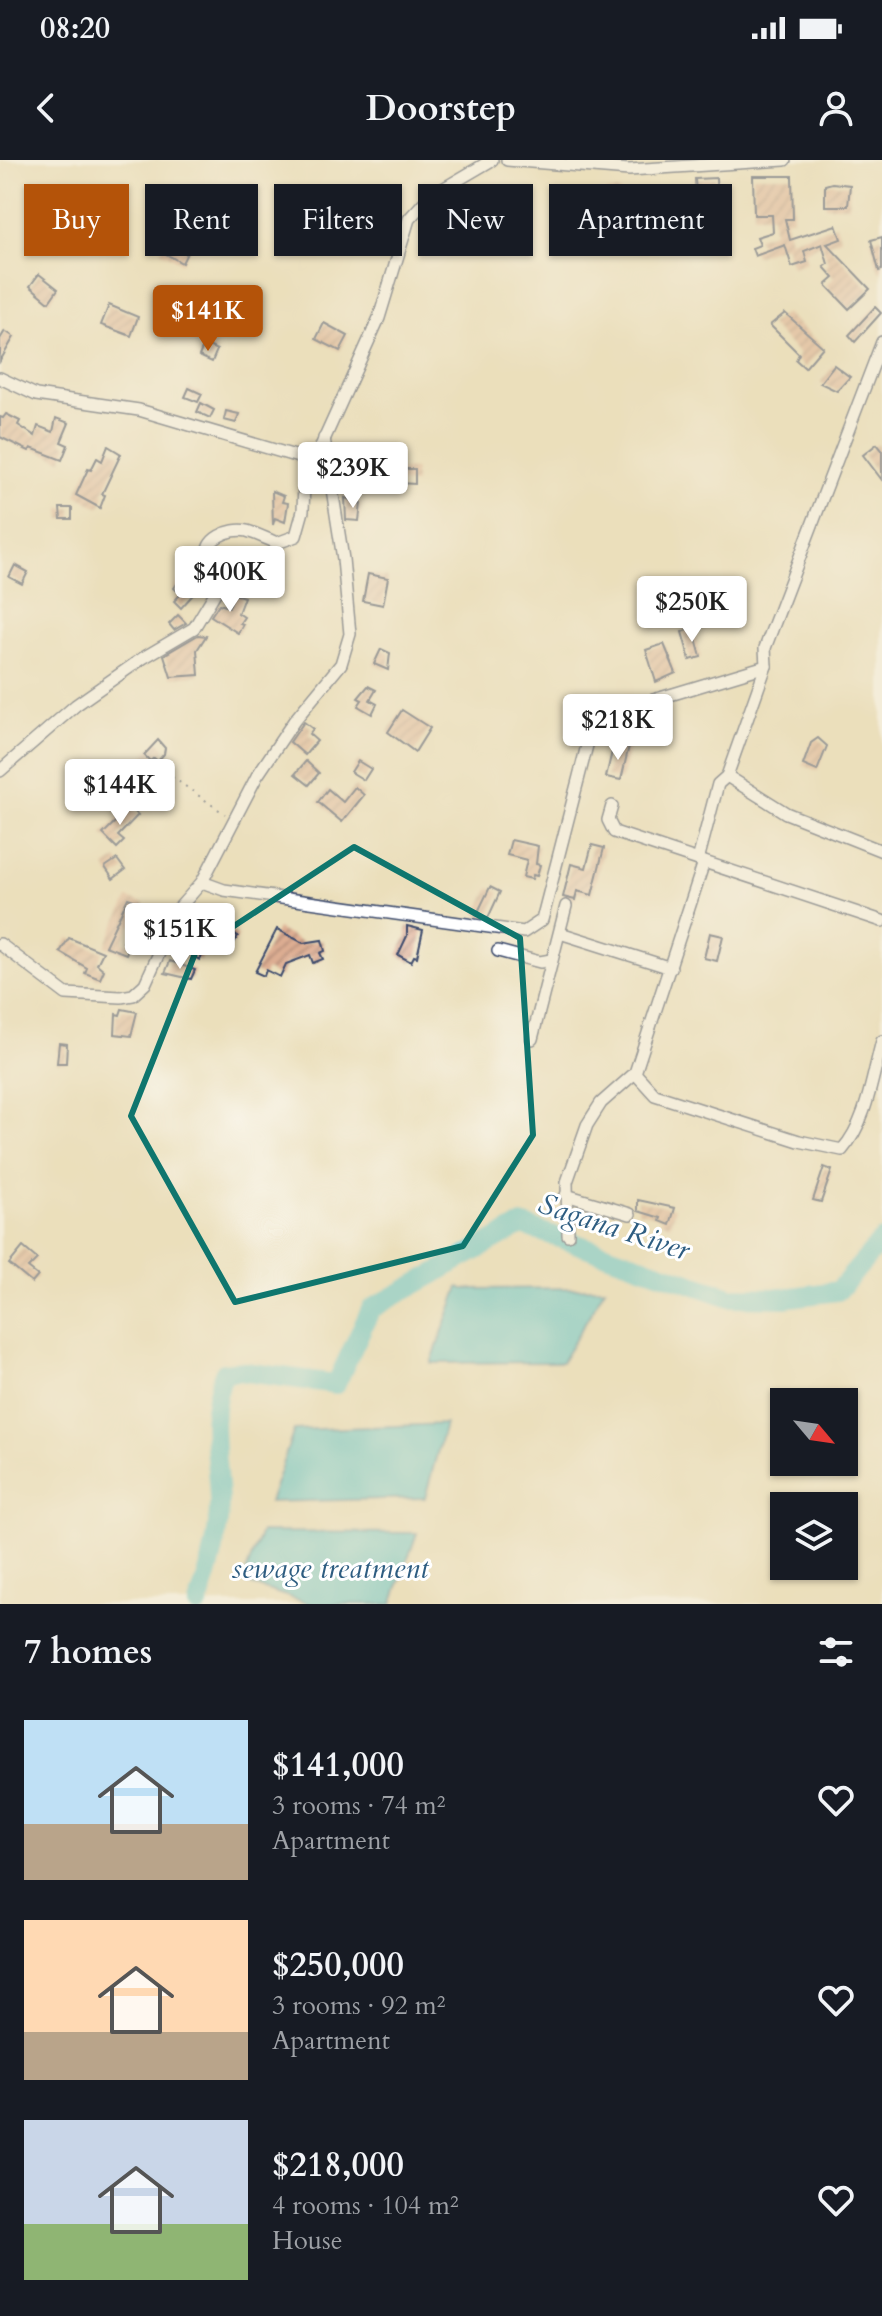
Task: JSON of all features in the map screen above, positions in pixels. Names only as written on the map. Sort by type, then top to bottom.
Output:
[{"type":"street","points":[[0,771],[76,705],[143,658],[194,628],[218,588],[219,582],[207,557],[210,544],[217,537],[226,532],[246,531],[277,543],[296,536],[303,511],[304,484],[312,461],[379,318],[409,219],[429,197],[492,160]]},
{"type":"street","points":[[507,160],[629,170],[785,160]]},
{"type":"street","points":[[568,1235],[567,1182],[593,1114],[635,1073],[671,968],[701,861],[718,784],[727,776],[766,666],[765,648],[882,342]]},
{"type":"street","points":[[0,378],[36,395],[139,410],[312,461]]},
{"type":"street","points":[[0,944],[66,994],[133,995],[150,976],[180,907],[202,882],[257,776],[294,721],[341,664],[350,634],[343,559],[324,438]]},
{"type":"street","points":[[202,882],[224,890],[524,932],[542,920],[585,749],[598,720],[607,714],[766,666]]},
{"type":"street","points":[[727,776],[786,813],[882,851]]},
{"type":"street","points":[[612,806],[608,820],[614,832],[882,921]]},
{"type":"street","points":[[532,1039],[566,906]]},
{"type":"street","points":[[560,933],[671,968]]},
{"type":"street","points":[[498,951],[540,962],[551,960]]},
{"type":"street","points":[[635,1073],[655,1095],[799,1141],[842,1150],[851,1140],[865,1104],[882,1041]]},
{"type":"street","points":[[566,1195],[630,1214]]},
{"type":"path","points":[[172,777],[227,816],[226,835]]},
{"type":"highlighted area","points":[[354,847],[520,938],[533,1135],[463,1246],[235,1302],[131,1116],[196,951]]},
{"type":"water","points":[[459,1287],[605,1288],[562,1362],[431,1363]]},
{"type":"water","points":[[445,1424],[425,1498],[269,1502],[294,1430]]},
{"type":"water","name":"sewage treatment","points":[[261,1532],[417,1533],[392,1604],[311,1604],[242,1582]]},
{"type":"building","points":[[753,176],[792,176],[793,219],[785,219],[790,240],[836,225],[841,239],[827,244],[870,289],[849,309],[826,285],[834,278],[824,267],[828,264],[822,244],[804,251],[807,262],[792,267],[785,245],[755,256],[752,248],[760,245],[757,237],[773,232],[772,215],[754,215]]},
{"type":"building","points":[[716,178],[716,184],[695,184],[695,179]]},
{"type":"building","points":[[825,185],[850,185],[848,206],[825,206]]},
{"type":"building","points":[[882,237],[882,270],[879,271],[871,240]]},
{"type":"building","points":[[170,256],[186,256],[182,263]]},
{"type":"building","points":[[39,274],[58,289],[49,302],[30,286]]},
{"type":"building","points":[[109,305],[138,317],[131,336],[101,325]]},
{"type":"building","points":[[875,307],[881,313],[855,342],[849,335]]},
{"type":"building","points":[[785,313],[823,347],[805,368],[796,360],[799,354],[770,325]]},
{"type":"building","points":[[324,323],[348,336],[340,351],[316,339]]},
{"type":"building","points":[[5,331],[14,337],[0,361],[0,339]]},
{"type":"building","points":[[204,344],[217,350],[212,362],[199,356]]},
{"type":"building","points":[[834,365],[850,377],[837,391],[820,383]]},
{"type":"building","points":[[189,388],[202,394],[198,402],[185,397]]},
{"type":"building","points":[[201,403],[214,410],[210,418],[197,412]]},
{"type":"building","points":[[226,411],[239,414],[236,423],[224,420]]},
{"type":"building","points":[[6,414],[20,421],[18,425],[35,436],[38,426],[53,432],[56,418],[69,423],[61,442],[68,445],[62,460],[31,448],[29,451],[0,437],[0,417]]},
{"type":"building","points":[[877,444],[882,450],[882,480],[863,455]]},
{"type":"building","points":[[108,446],[121,454],[102,494],[105,495],[100,508],[76,495],[88,469],[91,470],[97,458],[102,461]]},
{"type":"building","points":[[401,469],[415,469],[415,484],[400,483]]},
{"type":"building","points":[[272,491],[284,496],[282,502],[288,503],[285,522],[275,518],[273,525]]},
{"type":"building","points":[[345,498],[361,503],[359,521],[346,520]]},
{"type":"building","points":[[60,508],[72,508],[72,519],[61,519]]},
{"type":"building","points":[[192,563],[208,578],[181,608],[174,601],[181,594],[174,588]]},
{"type":"building","points":[[15,565],[28,572],[22,584],[9,577]]},
{"type":"building","points":[[368,574],[388,578],[383,605],[363,601]]},
{"type":"building","points":[[234,594],[244,597],[238,613],[244,617],[240,623],[243,624],[238,633],[211,616],[219,604],[229,607]]},
{"type":"building","points":[[178,615],[186,623],[174,630],[169,624]]},
{"type":"building","points":[[693,627],[701,657],[690,660],[682,632]]},
{"type":"building","points":[[198,635],[206,636],[197,650],[199,675],[171,677],[164,655]]},
{"type":"building","points":[[664,644],[676,673],[656,682],[646,650]]},
{"type":"building","points":[[381,649],[390,653],[388,670],[374,664]]},
{"type":"building","points":[[368,686],[376,690],[370,700],[377,704],[372,714],[358,706],[362,700],[358,698]]},
{"type":"building","points":[[402,710],[430,728],[415,752],[388,732]]},
{"type":"building","points":[[304,722],[313,729],[309,734],[317,741],[305,755],[290,742]]},
{"type":"building","points":[[818,738],[827,746],[817,771],[803,765],[811,743]]},
{"type":"building","points":[[158,740],[165,748],[164,754],[158,761],[154,758],[150,761],[144,755]]},
{"type":"building","points":[[614,743],[629,746],[621,780],[606,777]]},
{"type":"building","points":[[306,761],[319,773],[309,785],[295,774]]},
{"type":"building","points":[[358,761],[371,769],[364,780],[351,772]]},
{"type":"building","points":[[355,787],[364,795],[342,822],[318,802],[328,789],[343,802]]},
{"type":"building","points":[[130,807],[138,815],[118,836],[124,841],[117,848],[103,834]]},
{"type":"building","points":[[511,840],[538,846],[536,864],[540,865],[537,876],[533,875],[532,879],[523,877],[527,860],[507,855]]},
{"type":"building","points":[[592,845],[604,848],[592,895],[577,891],[575,900],[563,897],[571,864],[586,868]]},
{"type":"building","points":[[117,859],[125,870],[113,879],[105,867]]},
{"type":"building","points":[[490,887],[500,892],[488,918],[477,914]]},
{"type":"building","points":[[128,898],[145,904],[137,916],[148,924],[144,931],[130,925],[123,942],[130,945],[126,954],[105,946]]},
{"type":"building","points":[[187,913],[225,933],[227,930],[238,936],[234,943],[227,940],[215,956],[205,949],[200,960],[185,952],[192,936],[179,930]]},
{"type":"building","points":[[407,926],[423,930],[417,957],[414,956],[411,962],[398,955],[407,936]]},
{"type":"building","points":[[277,929],[303,943],[322,940],[325,951],[320,953],[323,959],[313,963],[310,955],[286,964],[280,977],[266,970],[264,976],[255,972]]},
{"type":"building","points":[[710,933],[723,936],[717,961],[704,958]]},
{"type":"building","points":[[69,938],[103,952],[97,964],[104,970],[100,979],[85,973],[87,968],[60,952]]},
{"type":"building","points":[[170,961],[195,970],[191,979],[165,973]]},
{"type":"building","points":[[122,1009],[137,1012],[131,1036],[115,1034],[116,1014],[120,1015]]},
{"type":"building","points":[[59,1043],[67,1044],[66,1063],[57,1063]]},
{"type":"building","points":[[824,1167],[832,1170],[821,1202],[813,1200]]},
{"type":"building","points":[[638,1200],[675,1208],[670,1225],[660,1221],[661,1218],[638,1211]]},
{"type":"building","points":[[23,1247],[37,1259],[28,1268],[38,1276],[32,1283],[9,1264]]},
{"type":"waterway","name":"Sagana River","points":[[198,1604],[216,1541],[219,1502],[214,1421],[224,1373],[238,1371],[336,1384],[371,1309],[522,1225],[730,1297],[784,1298],[838,1291],[882,1240]]}]
